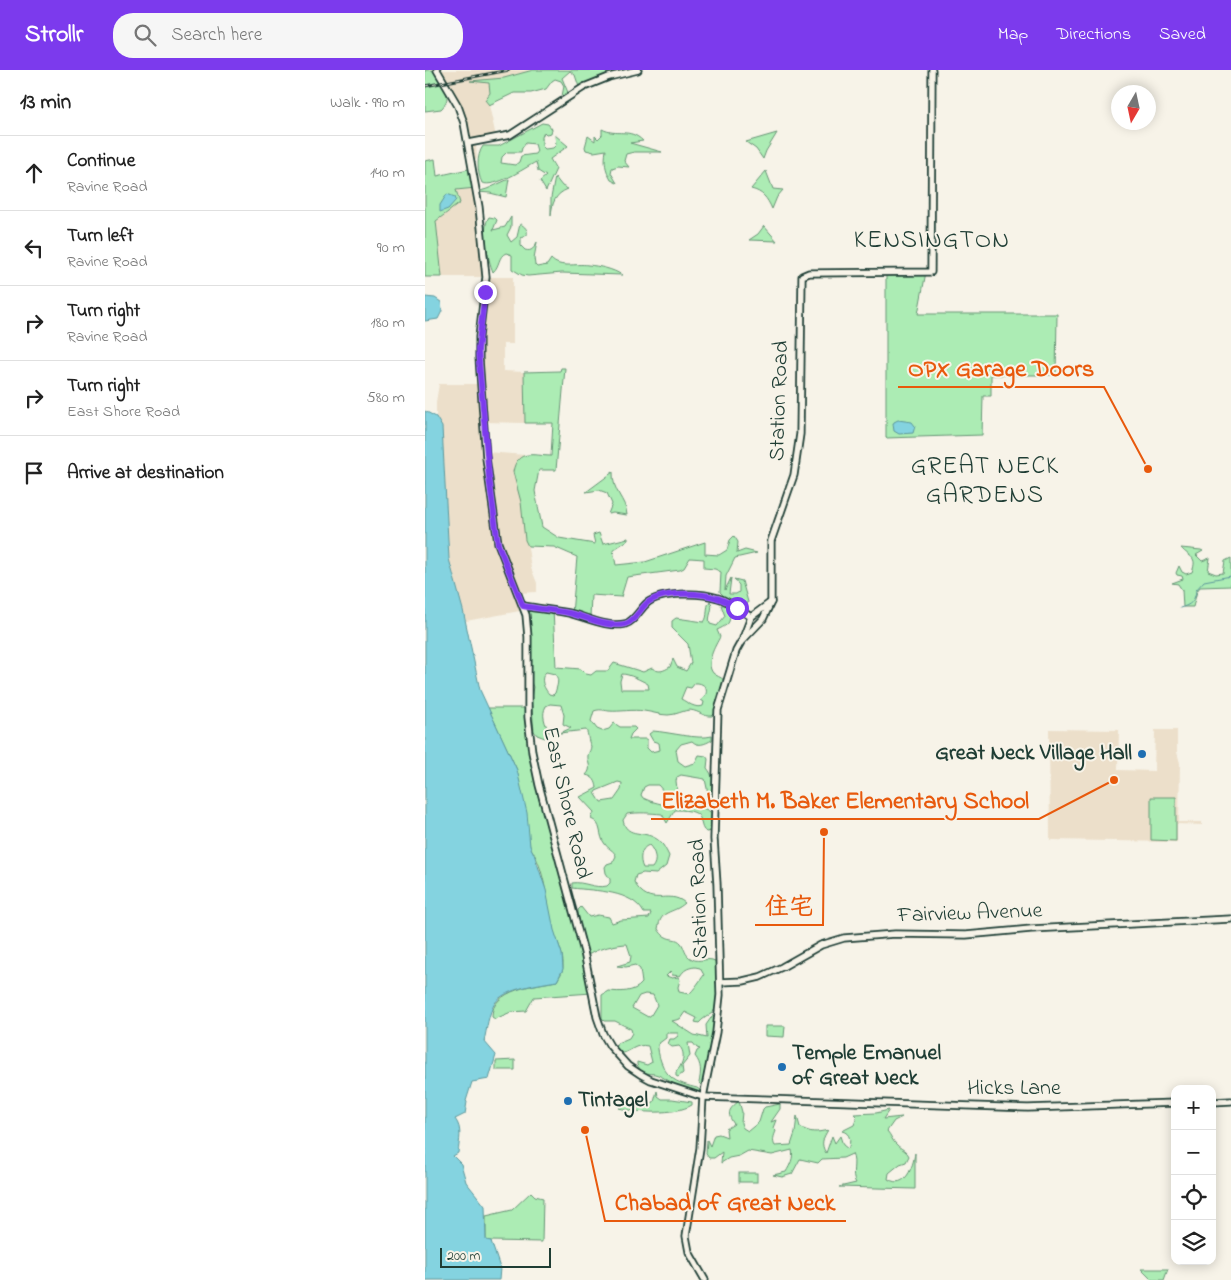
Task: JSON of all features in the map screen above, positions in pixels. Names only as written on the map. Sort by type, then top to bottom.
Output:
[{"type":"street","name":"East Shore Road","points":[[437,70],[459,107],[469,143],[479,204],[485,261],[485,292],[478,350],[490,487],[498,544],[523,606],[528,637],[527,698],[532,752],[539,785],[585,952],[599,1025],[618,1057],[634,1070],[651,1080],[703,1097]]},
{"type":"street","points":[[469,143],[510,135],[584,87],[638,70]]},
{"type":"street","name":"Station Road","points":[[741,642],[763,619],[771,602],[771,541],[794,476],[800,434],[802,276],[809,273],[931,272],[931,70]]},
{"type":"street","points":[[523,606],[569,613],[601,622],[623,624],[630,621],[653,599],[663,596],[680,594],[718,598],[751,617],[771,602]]},
{"type":"street","name":"Station Road","points":[[703,1097],[716,1032],[720,982],[717,870],[714,840],[718,710],[736,651],[751,617]]},
{"type":"street","name":"Fairview Avenue","points":[[720,982],[743,981],[760,977],[821,945],[844,938],[895,934],[967,935],[1031,929],[1231,919]]},
{"type":"street","points":[[703,1097],[700,1148],[686,1242],[691,1257],[705,1280]]},
{"type":"street","name":"Hicks Lane","points":[[703,1097],[1028,1108],[1171,1103]]},
{"type":"street","points":[[1216,1102],[1231,1101]]},
{"type":"shaded area","points":[[437,70],[533,70],[504,78],[472,81],[489,83],[490,93],[485,100],[489,105],[497,141],[476,146],[477,159],[471,161],[464,123],[445,83],[463,79],[463,77],[444,81]]},
{"type":"shaded area","points":[[476,188],[486,277],[513,277],[513,344],[503,344],[503,371],[524,372],[525,423],[484,422],[486,452],[526,455],[523,514],[531,568],[537,583],[537,592],[518,593],[525,610],[466,621],[449,559],[442,427],[436,417],[436,402],[439,384],[481,384],[479,358],[485,277],[442,277],[436,221],[460,203],[456,190]]},
{"type":"shaded area","points":[[1049,729],[1119,730],[1118,770],[1154,771],[1155,730],[1177,730],[1177,752],[1180,763],[1179,822],[1202,822],[1202,825],[1177,824],[1177,842],[1050,840]]},
{"type":"green space","points":[[425,70],[437,70],[444,84],[447,100],[441,109],[425,111]]},
{"type":"green space","points":[[533,70],[638,70],[609,77],[580,90],[575,75],[570,71],[562,78],[569,95],[562,96],[564,86],[561,81],[555,79],[546,89],[531,93],[514,93],[489,105],[485,100],[490,93],[489,83],[470,81],[504,78]]},
{"type":"green space","points":[[542,123],[548,124],[552,129],[551,133],[546,134],[544,132],[542,137],[542,146],[545,149],[553,148],[556,145],[555,135],[568,146],[550,159],[556,169],[546,191],[540,181],[546,176],[538,171],[536,162],[495,183],[482,183],[479,174],[479,154],[483,146],[499,146]],"holes":[[[526,143],[535,144],[537,151],[535,154],[521,156],[519,162],[515,165],[501,163],[502,157],[507,152],[521,152]]]},
{"type":"green space","points":[[602,129],[633,134],[643,141],[630,143],[662,152],[634,152],[626,154],[624,161],[629,167],[618,166],[612,168],[611,173],[617,183],[611,180],[606,169],[606,150],[594,152],[586,150],[585,147],[588,136],[595,141],[595,136],[598,139],[602,135]]},
{"type":"green space","points":[[777,133],[763,159],[756,149],[746,142]]},
{"type":"green space","points":[[435,159],[437,176],[473,168],[476,188],[456,190],[460,203],[436,221],[442,277],[425,277],[425,161]]},
{"type":"green space","points":[[766,171],[773,189],[783,190],[777,197],[772,209],[764,196],[751,189]]},
{"type":"green space","points":[[555,177],[562,186],[568,189],[555,200],[551,216],[551,198]]},
{"type":"green space","points":[[509,179],[506,197],[477,192],[487,189]]},
{"type":"green space","points":[[489,217],[497,220],[493,230],[505,227],[511,217],[511,227],[507,235],[511,242],[517,237],[520,224],[525,227],[527,235],[521,238],[521,246],[525,250],[531,250],[537,242],[534,258],[537,267],[547,265],[551,259],[563,265],[601,267],[622,275],[562,273],[522,275],[512,269],[512,255],[506,253],[503,254],[493,272],[487,252],[485,236]]},
{"type":"green space","points":[[764,226],[777,241],[749,240],[758,234]]},
{"type":"green space","points":[[926,272],[918,314],[1057,314],[1056,375],[991,375],[991,396],[983,396],[982,435],[886,438],[886,273]]},
{"type":"green space","points":[[561,368],[565,368],[556,470],[539,470],[535,491],[542,527],[559,538],[595,544],[593,535],[599,533],[603,544],[628,538],[628,540],[613,550],[616,565],[645,562],[705,542],[705,554],[719,555],[727,550],[730,540],[734,536],[738,542],[737,553],[745,550],[757,553],[735,558],[726,576],[725,590],[731,578],[729,594],[736,594],[739,592],[739,585],[734,579],[742,581],[748,602],[746,608],[733,609],[728,623],[717,630],[720,637],[710,664],[713,673],[724,680],[715,713],[709,716],[690,710],[662,715],[640,710],[600,710],[594,711],[591,721],[597,729],[602,731],[609,729],[614,723],[620,727],[634,727],[636,729],[629,739],[647,739],[647,748],[651,752],[660,750],[659,743],[653,741],[649,734],[653,731],[691,736],[712,736],[712,740],[707,743],[699,744],[692,741],[681,744],[676,750],[678,761],[685,766],[695,763],[699,755],[706,756],[708,759],[707,768],[713,780],[712,793],[708,793],[705,779],[681,775],[677,777],[677,789],[674,792],[665,793],[658,785],[648,785],[644,787],[641,795],[646,800],[672,808],[692,806],[707,810],[712,813],[712,831],[706,832],[702,827],[699,815],[685,810],[675,810],[667,823],[662,814],[653,813],[627,814],[623,820],[627,829],[635,833],[648,835],[659,841],[669,856],[666,866],[656,874],[643,873],[636,875],[634,882],[646,895],[672,897],[685,903],[664,915],[659,922],[658,929],[665,936],[679,941],[687,956],[692,959],[715,961],[718,996],[715,1009],[699,1023],[695,1022],[697,1018],[685,1012],[680,1019],[672,1021],[694,1035],[707,1038],[706,1025],[713,1015],[716,1018],[704,1083],[701,1085],[699,1083],[699,1062],[695,1056],[700,1049],[693,1043],[688,1043],[690,1056],[682,1066],[683,1073],[678,1077],[676,1072],[682,1063],[683,1052],[679,1046],[672,1047],[668,1044],[670,1039],[678,1036],[678,1033],[666,1033],[666,1038],[658,1044],[658,1053],[665,1071],[680,1083],[697,1088],[700,1090],[698,1092],[682,1088],[656,1074],[642,1072],[637,1062],[647,1065],[652,1062],[648,1046],[643,1045],[619,1054],[615,1049],[617,1043],[629,1038],[632,1033],[631,1029],[615,1021],[605,1021],[602,1018],[602,995],[608,991],[617,992],[635,989],[642,983],[640,969],[635,965],[617,966],[630,962],[631,956],[627,944],[607,947],[587,954],[580,928],[578,910],[581,907],[589,917],[598,915],[609,917],[612,923],[621,920],[649,918],[651,913],[644,913],[638,905],[622,896],[602,891],[572,888],[572,883],[598,887],[607,886],[610,883],[610,879],[605,867],[613,862],[616,856],[603,841],[597,823],[591,819],[594,812],[580,797],[597,788],[594,780],[586,775],[589,770],[588,755],[591,746],[586,730],[560,733],[571,728],[563,724],[564,715],[561,705],[550,704],[546,706],[544,713],[549,732],[545,738],[537,735],[534,731],[531,698],[533,687],[529,677],[531,672],[528,672],[524,606],[553,610],[556,667],[581,669],[586,674],[591,675],[596,671],[608,671],[614,663],[643,672],[652,668],[661,671],[670,667],[673,659],[677,667],[686,671],[691,663],[688,644],[672,628],[672,621],[676,618],[704,622],[710,601],[712,606],[709,618],[710,624],[717,626],[725,616],[721,605],[735,604],[736,602],[720,592],[721,572],[715,569],[704,568],[704,559],[690,558],[684,568],[680,570],[627,577],[621,597],[591,595],[590,618],[572,614],[577,557],[554,547],[528,546],[525,540],[521,502],[513,472],[518,459],[523,456],[551,456],[553,423],[525,423],[524,372],[560,371]],"holes":[[[546,672],[557,676],[558,681],[553,695],[549,694],[545,689],[543,678]],[[622,674],[628,675],[648,684],[649,689],[621,689],[620,681]],[[695,683],[699,683],[706,688],[706,694],[701,700],[704,702],[703,706],[694,706],[681,699],[686,687],[691,688]],[[618,782],[622,783],[621,790],[614,800],[601,802],[595,793]],[[649,845],[653,850],[655,862],[652,868],[643,868],[641,858],[644,849]],[[690,968],[700,968],[704,975],[689,994],[679,992],[680,980],[678,977],[666,976],[671,971],[672,975],[680,976]],[[645,994],[653,995],[657,1005],[648,1017],[632,1008],[639,996]]]},
{"type":"green space","points":[[613,472],[613,479],[627,515],[608,514],[612,504],[607,493],[599,490],[586,492]]},
{"type":"green space","points":[[1181,548],[1203,551],[1196,555],[1202,561],[1210,558],[1208,571],[1216,574],[1223,573],[1225,561],[1231,558],[1231,586],[1200,587],[1197,591],[1193,607],[1183,607],[1182,590],[1178,584],[1172,583],[1183,579],[1182,576],[1176,573],[1179,566],[1182,572],[1186,574],[1192,572],[1194,560]]},
{"type":"green space","points":[[488,708],[528,708],[531,750],[592,993],[534,997],[526,1011],[511,1012],[495,1019],[492,1017],[494,1008],[499,1000],[517,990],[557,981],[562,971],[563,962],[553,929],[542,876],[530,847],[517,770]]},
{"type":"green space","points":[[1151,797],[1176,797],[1176,841],[1151,840]]},
{"type":"green space","points":[[765,1026],[785,1026],[784,1037],[765,1036]]},
{"type":"green space","points":[[515,1060],[515,1070],[496,1070],[496,1061]]},
{"type":"green space","points":[[657,1091],[658,1096],[662,1099],[692,1102],[692,1105],[666,1112],[636,1111],[619,1108],[627,1102],[629,1096],[641,1102],[654,1102]]},
{"type":"green space","points":[[739,1101],[742,1112],[741,1123],[743,1128],[748,1131],[759,1122],[765,1107],[780,1104],[780,1109],[771,1122],[776,1120],[773,1128],[776,1131],[773,1140],[775,1146],[791,1145],[797,1116],[800,1127],[804,1129],[813,1132],[828,1130],[823,1141],[826,1153],[832,1136],[835,1143],[840,1136],[843,1145],[848,1149],[850,1144],[849,1138],[842,1131],[854,1125],[857,1117],[854,1114],[876,1113],[889,1110],[883,1119],[902,1117],[894,1121],[887,1131],[895,1143],[909,1156],[906,1162],[900,1164],[889,1173],[888,1179],[894,1182],[904,1179],[910,1170],[915,1153],[915,1189],[839,1187],[856,1183],[854,1180],[852,1154],[843,1158],[822,1159],[818,1163],[800,1159],[792,1174],[782,1177],[773,1175],[786,1172],[792,1159],[792,1150],[772,1155],[748,1151],[721,1163],[722,1152],[714,1158],[709,1158],[706,1154],[707,1140],[710,1146],[714,1135],[719,1134],[727,1137],[726,1129],[734,1124],[729,1114],[730,1111]]},
{"type":"green space","points":[[739,1173],[757,1173],[757,1182],[739,1182]]},
{"type":"green space","points":[[531,1192],[535,1196],[543,1198],[542,1242],[486,1240],[486,1216],[512,1210]]},
{"type":"green space","points":[[1141,1269],[1168,1269],[1164,1280],[1152,1280]]},
{"type":"water","points":[[447,194],[455,197],[456,200],[448,209],[440,212],[440,205]]},
{"type":"water","points":[[425,297],[435,298],[441,302],[442,311],[438,319],[425,321]]},
{"type":"water","points":[[425,411],[436,417],[442,427],[449,559],[463,610],[480,690],[517,770],[527,813],[530,846],[546,890],[554,930],[562,954],[563,969],[557,981],[515,990],[495,1003],[489,1017],[484,1041],[496,1055],[489,1079],[472,1082],[466,1101],[465,1114],[455,1119],[460,1135],[458,1153],[453,1156],[461,1164],[466,1182],[485,1206],[486,1240],[491,1241],[500,1268],[499,1280],[425,1280]]},
{"type":"water","points":[[898,420],[912,422],[915,426],[913,433],[899,434],[894,431],[893,424]]},
{"type":"waterway","points":[[1180,608],[1192,602],[1196,590],[1204,581],[1231,576]]},
{"type":"railway","points":[[425,86],[509,70]]},
{"type":"place","name":"OPX Garage Doors","points":[[1148,469]]},
{"type":"place","name":"Great Neck Village Hall","points":[[1142,754]]},
{"type":"place","name":"Elizabeth M. Baker Elementary School","points":[[1114,780]]},
{"type":"place","name":"住宅","points":[[824,832]]},
{"type":"place","name":"Temple Emanuel of Great Neck","points":[[782,1067]]},
{"type":"place","name":"Tintagel","points":[[568,1101]]},
{"type":"place","name":"Chabad of Great Neck","points":[[585,1130]]},
{"type":"district","name":"KENSINGTON","points":[[932,241]]},
{"type":"district","name":"GREAT NECK GARDENS","points":[[985,482]]},
{"type":"route","points":[[485,292],[478,350],[489,477],[498,544],[523,606],[569,613],[601,622],[623,624],[628,623],[653,599],[663,596],[680,594],[712,596],[726,601],[737,608]]}]
